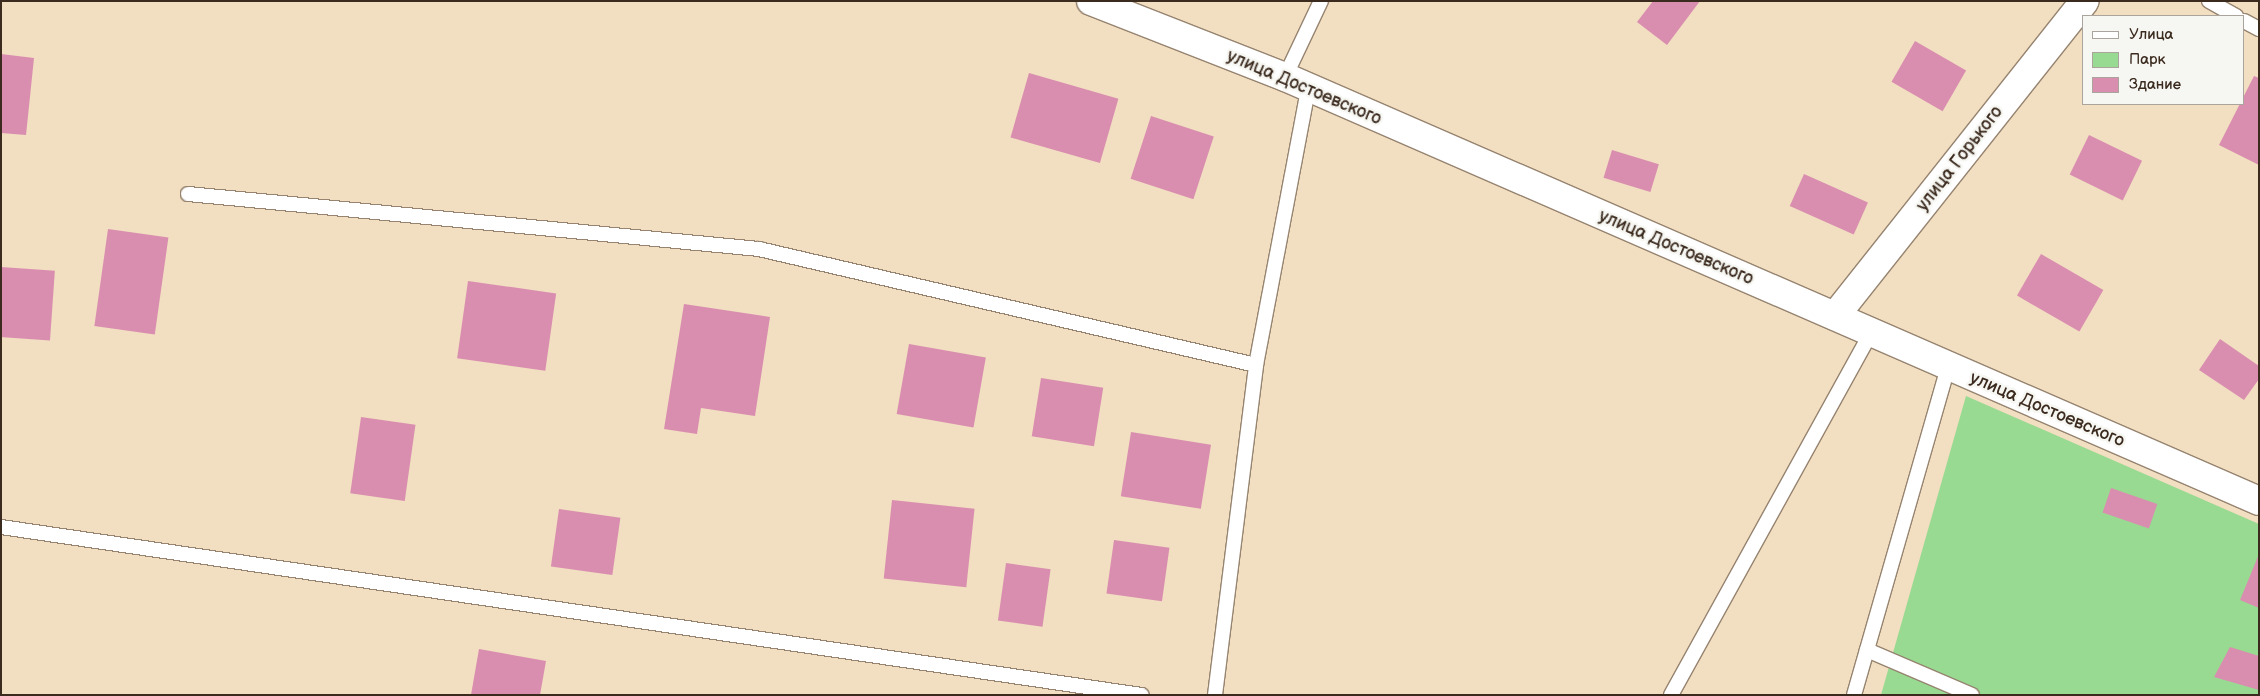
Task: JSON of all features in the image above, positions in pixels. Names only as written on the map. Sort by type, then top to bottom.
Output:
[{"type":"street","name":"улица Достоевского","points":[[1090,1],[1296,84],[2259,500]]},
{"type":"street","name":"улица Горького","points":[[1835,316],[2085,1]]},
{"type":"lane","points":[[1215,695],[1256,365],[1296,84],[1321,1]]},
{"type":"lane","points":[[2209,1],[2234,15]]},
{"type":"lane","points":[[2245,22],[2259,29]]},
{"type":"lane","points":[[188,194],[759,249],[1256,365]]},
{"type":"lane","points":[[1671,695],[1871,332]]},
{"type":"lane","points":[[1854,695],[1948,367]]},
{"type":"lane","points":[[1,527],[1142,695]]},
{"type":"lane","points":[[1867,650],[1972,695]]},
{"type":"green space","points":[[1966,396],[2259,524],[2259,695],[1881,695]]},
{"type":"building","points":[[1653,1],[1700,1],[1667,45],[1637,22]]},
{"type":"building","points":[[1915,41],[1966,70],[1943,111],[1892,82]]},
{"type":"building","points":[[1,54],[34,58],[26,135],[1,133]]},
{"type":"building","points":[[1029,73],[1118,99],[1100,163],[1011,137]]},
{"type":"building","points":[[2254,76],[2259,78],[2259,165],[2219,145],[2239,105],[2245,105],[2245,94]]},
{"type":"building","points":[[1151,116],[1214,136],[1193,199],[1131,179]]},
{"type":"building","points":[[2089,135],[2142,161],[2123,200],[2070,175]]},
{"type":"building","points":[[1612,150],[1659,164],[1650,192],[1604,178]]},
{"type":"building","points":[[1804,174],[1868,202],[1854,234],[1790,206]]},
{"type":"building","points":[[108,229],[168,237],[155,335],[94,326]]},
{"type":"building","points":[[2041,254],[2103,290],[2079,332],[2017,296]]},
{"type":"building","points":[[1,267],[55,271],[50,341],[1,337]]},
{"type":"building","points":[[468,281],[556,293],[545,371],[457,358]]},
{"type":"building","points":[[684,304],[770,317],[755,416],[701,408],[697,434],[664,429]]},
{"type":"building","points":[[2220,339],[2259,366],[2259,379],[2244,400],[2199,370]]},
{"type":"building","points":[[909,344],[986,358],[973,427],[897,414]]},
{"type":"building","points":[[1041,378],[1103,388],[1094,446],[1032,436]]},
{"type":"building","points":[[361,417],[415,425],[405,501],[350,493]]},
{"type":"building","points":[[1131,432],[1211,445],[1201,509],[1121,496]]},
{"type":"building","points":[[2111,488],[2157,504],[2149,529],[2103,513]]},
{"type":"building","points":[[892,500],[975,509],[966,587],[884,579]]},
{"type":"building","points":[[559,509],[620,518],[612,575],[551,566]]},
{"type":"building","points":[[1114,540],[1169,548],[1162,601],[1106,593]]},
{"type":"building","points":[[2259,554],[2259,608],[2240,600]]},
{"type":"building","points":[[1006,563],[1051,569],[1042,627],[998,620]]},
{"type":"building","points":[[2230,647],[2259,656],[2259,690],[2214,677]]},
{"type":"building","points":[[479,649],[546,661],[540,695],[471,695]]}]
